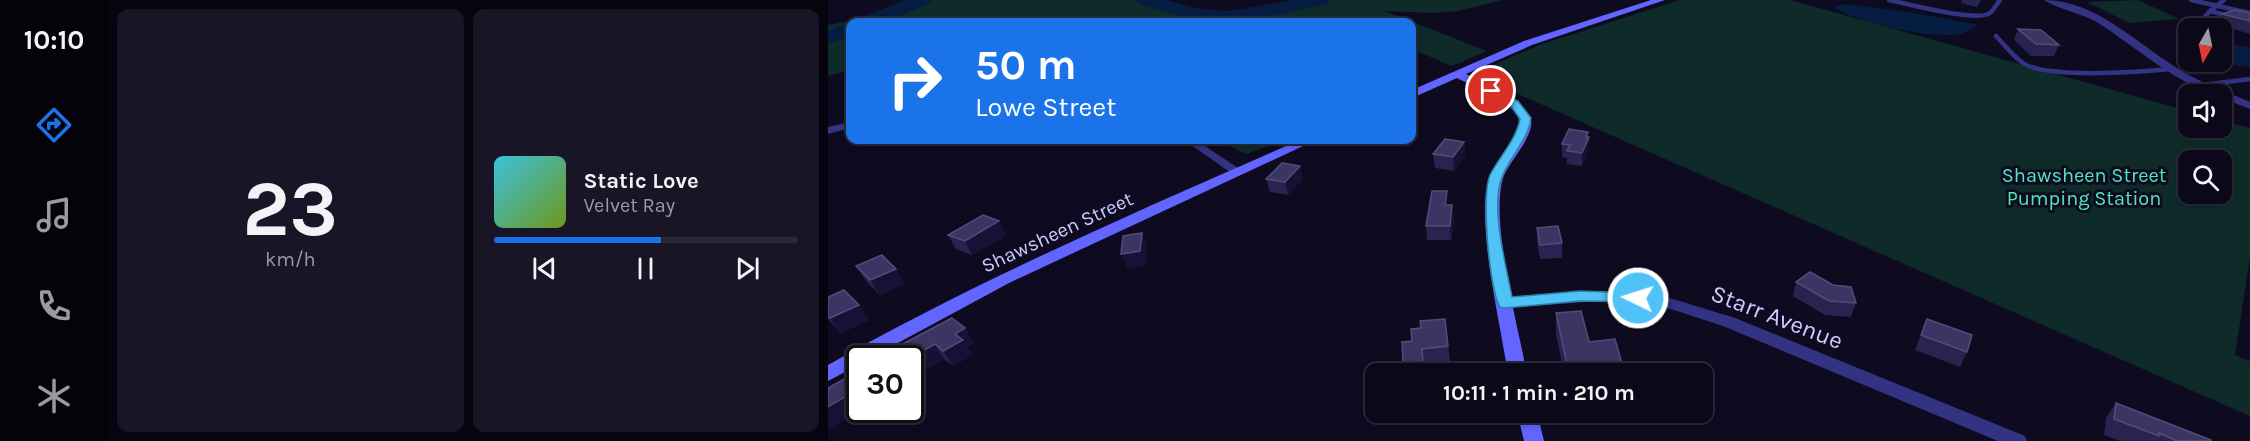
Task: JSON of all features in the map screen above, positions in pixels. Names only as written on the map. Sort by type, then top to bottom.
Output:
[{"type":"main road","points":[[1416,92],[1560,31],[1660,0]]},
{"type":"main road","points":[[1457,74],[1514,103],[1526,118],[1524,131],[1496,177],[1492,195],[1493,229],[1516,363]]},
{"type":"main road","name":"Shawsheen Street","points":[[828,374],[942,310],[1301,144]]},
{"type":"main road","points":[[1530,423],[1534,441]]},
{"type":"street","points":[[2054,0],[2109,24],[2171,69],[2200,84]]},
{"type":"street","points":[[2232,98],[2250,106]]},
{"type":"street","points":[[828,131],[846,126]]},
{"type":"street","points":[[1195,144],[1238,172]]},
{"type":"street","name":"Starr Avenue","points":[[1505,303],[1600,296],[1638,298],[1673,304],[1729,322],[2018,441]]},
{"type":"lane","points":[[1889,0],[1978,16],[1991,13],[2000,0]]},
{"type":"lane","points":[[2191,0],[2250,13]]},
{"type":"lane","points":[[2204,18],[2224,0]]},
{"type":"lane","points":[[2211,11],[2230,16]]},
{"type":"lane","points":[[1996,36],[2023,63],[2043,70],[2126,74],[2171,69]]},
{"type":"lane","points":[[2210,84],[2250,79]]},
{"type":"green space","points":[[906,0],[1144,0],[1179,9],[1228,12],[1299,2],[1296,0],[1503,0],[1458,11],[1434,13],[1384,11],[1402,18],[861,18]]},
{"type":"green space","name":"Shawsheen Street Pumping Station","points":[[1680,0],[1790,0],[2178,108],[2178,138],[2232,138],[2232,124],[2250,128],[2250,257],[2235,355],[2250,361],[2250,416],[1472,74],[1542,44]]},
{"type":"green space","points":[[2138,0],[2178,19],[2129,23],[2087,2]]},
{"type":"green space","points":[[846,22],[846,71],[828,76],[828,25]]},
{"type":"green space","points":[[1416,23],[1487,51],[1452,66],[1416,51]]},
{"type":"green space","points":[[1225,144],[1275,144],[1246,154]]},
{"type":"water","points":[[1846,4],[1921,14],[1978,25],[1961,34],[1948,35],[1896,29],[1860,19],[1834,7]]},
{"type":"water","points":[[2232,44],[2250,47],[2250,67],[2232,65]]},
{"type":"building","points":[[2235,10],[2250,13],[2250,21],[2222,14]]},
{"type":"building","points":[[2018,29],[2041,30],[2059,45],[2036,44]]},
{"type":"building","points":[[1569,129],[1588,132],[1586,137],[1589,137],[1582,153],[1567,151],[1570,145],[1562,144]]},
{"type":"building","points":[[1445,139],[1464,142],[1453,157],[1433,154]]},
{"type":"building","points":[[1282,163],[1300,166],[1285,182],[1266,179]]},
{"type":"building","points":[[1432,191],[1447,191],[1445,205],[1452,205],[1450,226],[1426,226]]},
{"type":"building","points":[[983,215],[999,221],[965,241],[948,235]]},
{"type":"building","points":[[1558,226],[1562,243],[1540,245],[1537,228]]},
{"type":"building","points":[[1142,233],[1140,251],[1121,254],[1123,236]]},
{"type":"building","points":[[882,255],[896,269],[870,280],[856,266]]},
{"type":"building","points":[[1810,272],[1833,285],[1851,287],[1856,303],[1829,301],[1796,282]]},
{"type":"building","points":[[844,290],[859,305],[830,318],[828,316],[828,297]]},
{"type":"building","points":[[1581,311],[1589,342],[1615,339],[1622,363],[1567,363],[1556,313]]},
{"type":"building","points":[[952,318],[965,328],[955,334],[963,340],[943,351],[935,344],[924,350],[924,345],[901,345]]},
{"type":"building","points":[[1445,319],[1448,346],[1422,349],[1423,363],[1403,363],[1402,342],[1412,341],[1411,329],[1421,328],[1420,321]]},
{"type":"building","points":[[1927,319],[1972,335],[1967,352],[1921,335]]},
{"type":"building","points":[[846,378],[846,396],[828,407],[828,388]]},
{"type":"building","points":[[2116,403],[2211,441],[2177,441],[2114,419]]},
{"type":"waterway","points":[[877,18],[922,0]]},
{"type":"waterway","points":[[1146,0],[1193,14],[1215,17],[1260,13],[1320,0]]},
{"type":"waterway","points":[[828,38],[846,31]]},
{"type":"route","points":[[1491,91],[1514,103],[1526,118],[1524,131],[1505,160],[1493,186],[1493,229],[1505,303],[1580,296],[1638,298]]}]
